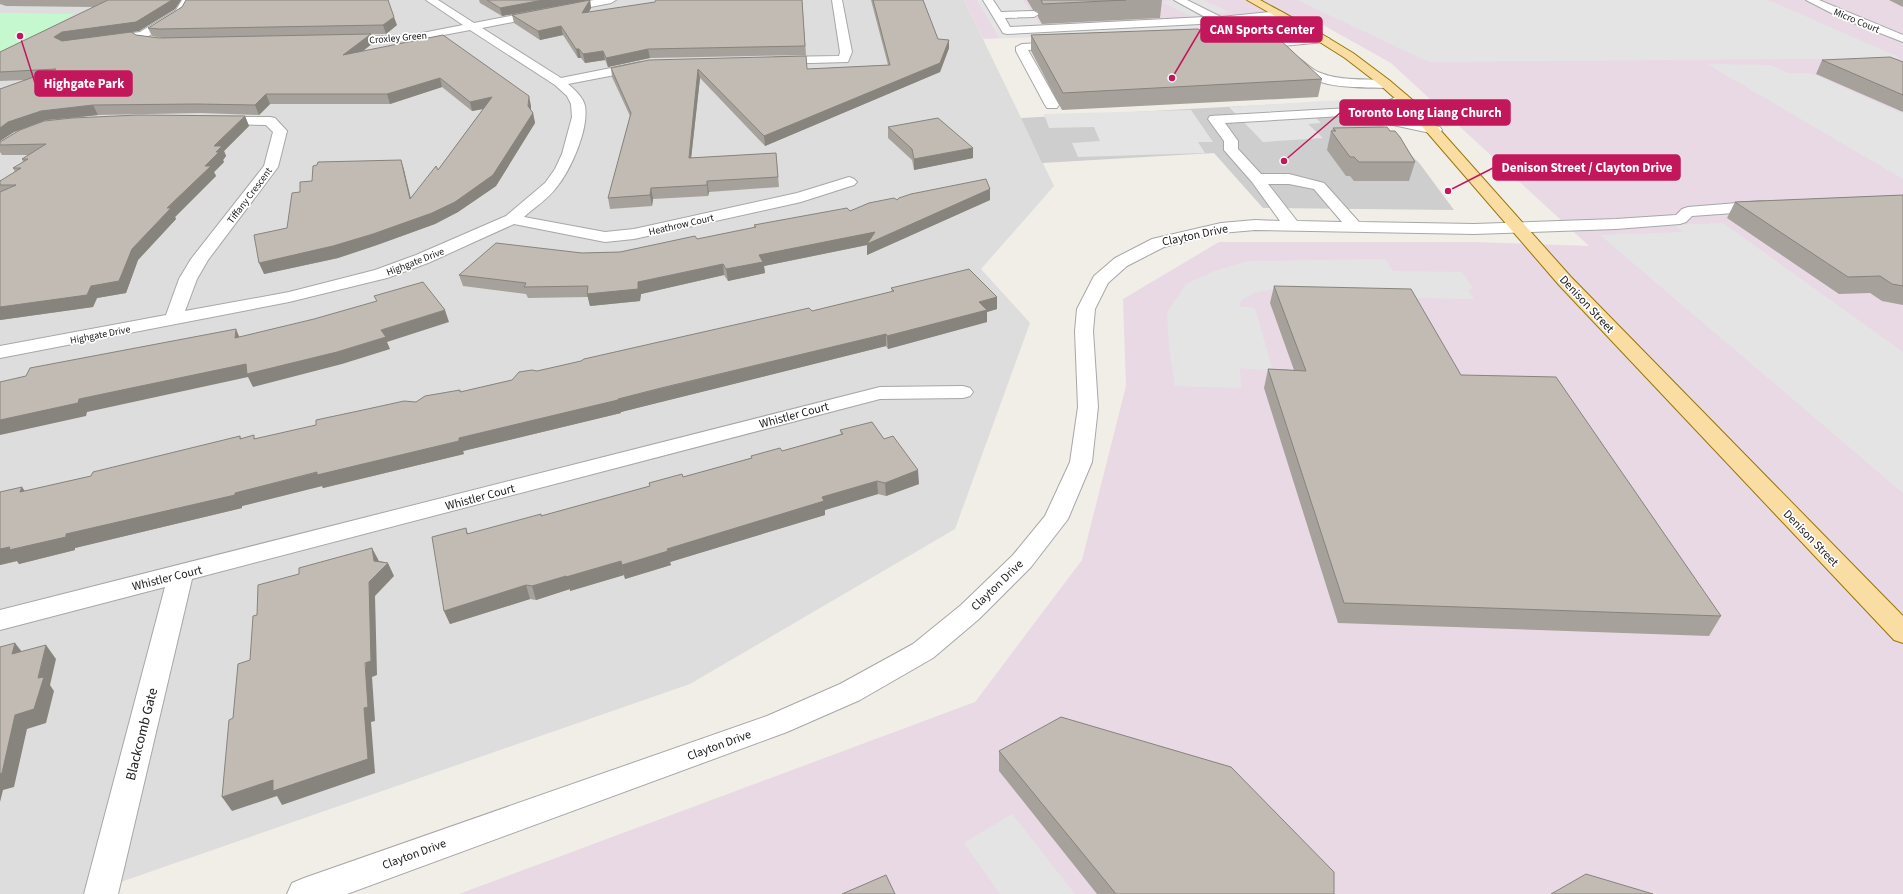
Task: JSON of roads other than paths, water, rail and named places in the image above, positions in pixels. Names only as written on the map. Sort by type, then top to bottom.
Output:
[{"type":"main road","name":"Denison Street","points":[[1252,0],[1324,39],[1367,68],[1402,98],[1435,130],[1451,152],[1515,226],[1676,398],[1900,628]]},
{"type":"street","points":[[97,41],[143,36],[180,12],[187,0]]},
{"type":"street","name":"Highgate Drive","points":[[0,352],[289,297],[381,274],[422,259],[512,219],[550,186],[562,170],[569,154],[580,117],[578,104],[572,94],[559,82],[431,0]]},
{"type":"street","name":"Croxley Green","points":[[328,41],[412,38],[611,0]]},
{"type":"street","points":[[766,61],[844,59],[846,52],[837,0]]},
{"type":"street","points":[[988,0],[1007,31],[1219,20],[1280,14]]},
{"type":"street","points":[[1179,0],[1219,20]]},
{"type":"street","name":"Micro Court","points":[[1811,0],[1845,16],[1901,37]]},
{"type":"street","points":[[998,15],[1034,14]]},
{"type":"street","points":[[143,36],[140,39],[155,41]]},
{"type":"street","points":[[1242,38],[1272,44],[1324,39]]},
{"type":"street","points":[[1272,44],[1312,74],[1323,78],[1344,83],[1386,84]]},
{"type":"street","points":[[1052,104],[1022,51],[1022,47],[1069,45]]},
{"type":"street","points":[[559,82],[650,64]]},
{"type":"street","points":[[1292,225],[1257,179],[1231,150],[1231,141],[1215,119],[1350,112],[1388,106],[1402,98]]},
{"type":"street","points":[[1350,112],[1400,121],[1435,130]]},
{"type":"street","name":"Tiffany Crescent","points":[[173,320],[188,279],[200,259],[271,167],[280,131],[270,121],[198,120]]},
{"type":"street","points":[[1257,179],[1289,179],[1305,181],[1319,186],[1354,226]]},
{"type":"street","name":"Heathrow Court","points":[[512,219],[605,237],[634,234],[801,197],[849,182]]},
{"type":"street","name":"Clayton Drive","points":[[304,894],[777,724],[850,692],[923,651],[970,612],[1022,561],[1056,519],[1081,462],[1088,407],[1084,331],[1086,309],[1100,280],[1121,262],[1158,243],[1221,228],[1292,225],[1474,229],[1515,226],[1616,224],[1680,219],[1688,212],[1775,206]]},
{"type":"street","name":"Whistler Court","points":[[0,620],[880,393],[963,392]]},
{"type":"street","name":"Blackcomb Gate","points":[[101,894],[181,574]]},
{"type":"place","name":"Highgate Park","points":[[20,36]]},
{"type":"place","name":"CAN Sports Center","points":[[1172,78]]},
{"type":"place","name":"Toronto Long Liang Church","points":[[1284,161]]},
{"type":"place","name":"Denison Street / Clayton Drive","points":[[1448,191]]}]
